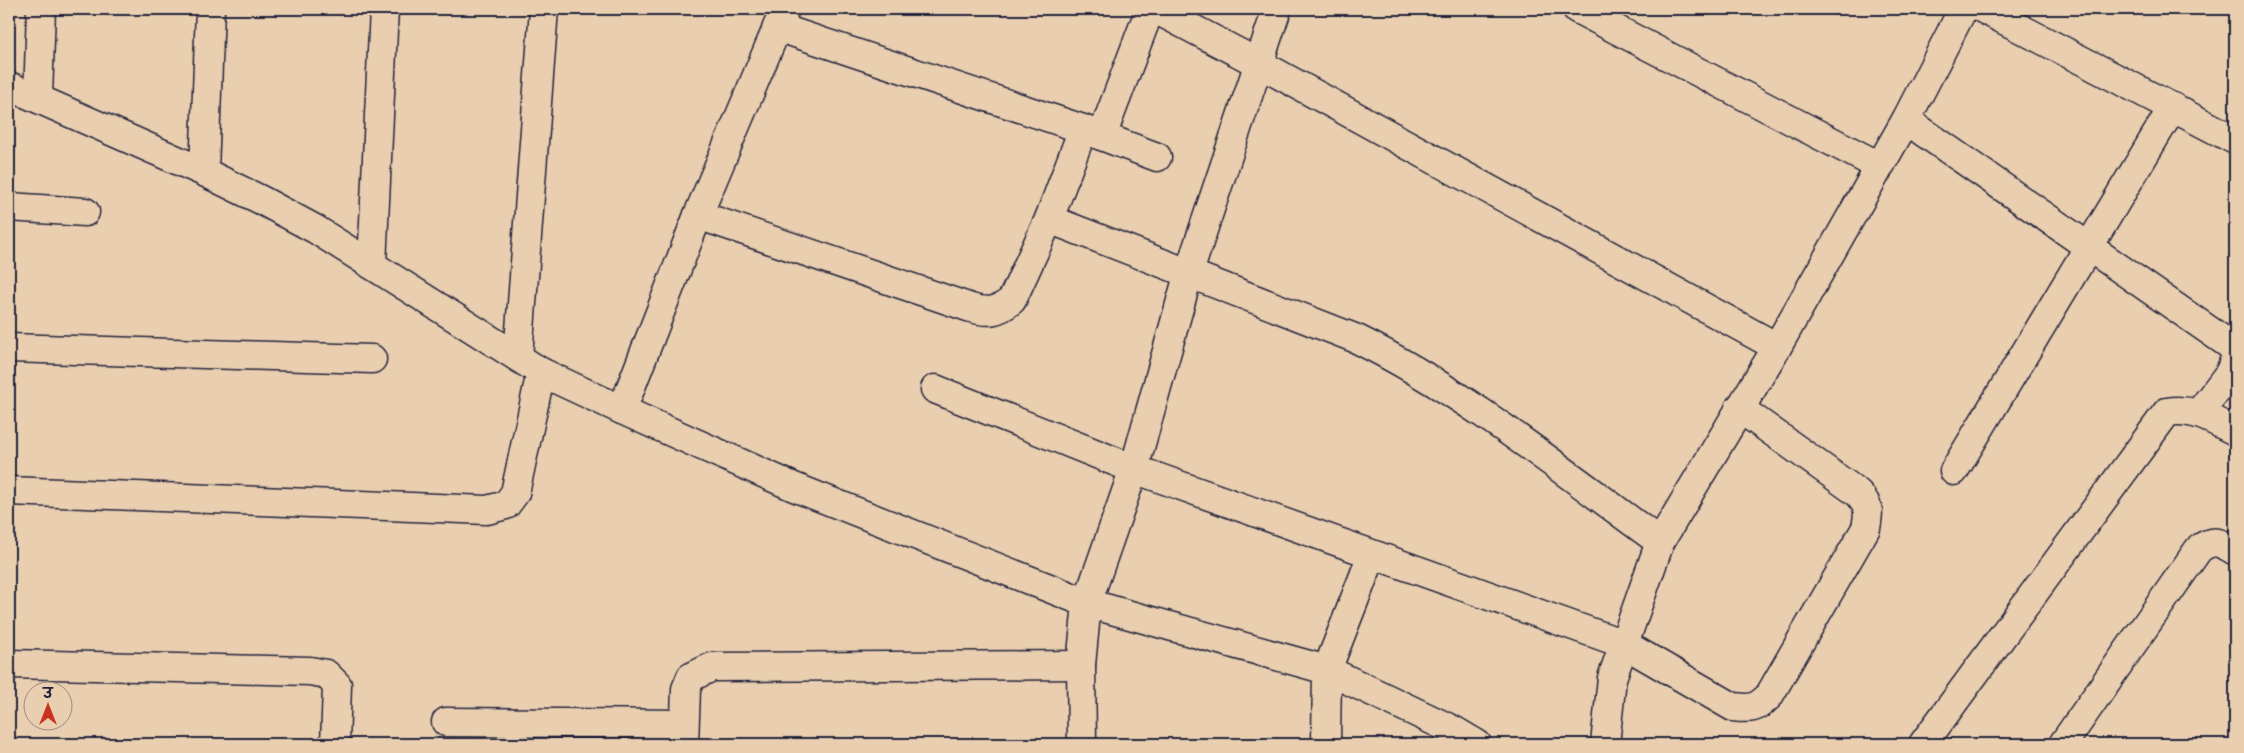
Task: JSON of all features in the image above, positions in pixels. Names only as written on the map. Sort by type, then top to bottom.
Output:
[{"type":"street","points":[[38,98],[42,9]]},
{"type":"street","points":[[204,172],[210,9]]},
{"type":"street","points":[[372,265],[384,9]]},
{"type":"street","points":[[518,358],[544,9]]},
{"type":"street","points":[[698,215],[986,312],[1001,310],[1012,300],[1049,219],[1093,133],[1150,9]]},
{"type":"street","points":[[1155,9],[1258,63],[1777,347]]},
{"type":"street","points":[[1082,744],[1081,665],[1087,603],[1134,469],[1188,272],[1277,9]]},
{"type":"street","points":[[1576,9],[1879,166]]},
{"type":"street","points":[[1605,744],[1612,678],[1660,542],[1777,347],[1906,120],[1963,9]]},
{"type":"street","points":[[1983,9],[2235,140]]},
{"type":"street","points":[[622,410],[698,215],[781,18],[1157,157]]},
{"type":"street","points":[[9,86],[204,172],[300,220],[518,358],[542,372],[622,410],[794,486],[1087,603],[1327,670],[1455,731],[1478,744]]},
{"type":"street","points":[[1954,471],[2090,248],[2173,107]]},
{"type":"street","points":[[1906,120],[2235,351],[2230,372],[2199,413]]},
{"type":"street","points":[[9,207],[85,212]]},
{"type":"street","points":[[1049,219],[1356,339],[1402,361],[1484,415],[1660,542]]},
{"type":"street","points":[[9,348],[372,358]]},
{"type":"street","points":[[9,491],[486,510],[506,505],[515,494],[542,372]]},
{"type":"street","points":[[935,388],[1134,469],[1624,644],[1733,707],[1748,709],[1759,706],[1768,696],[1866,528],[1869,515],[1867,502],[1858,493],[1739,408]]},
{"type":"street","points":[[1923,744],[2166,412],[2180,409],[2199,413],[2235,431]]},
{"type":"street","points":[[2063,744],[2198,550],[2206,543],[2216,541],[2235,551]]},
{"type":"street","points":[[1326,744],[1327,670],[1372,555]]},
{"type":"street","points":[[9,664],[310,671],[326,674],[337,685],[335,744]]},
{"type":"street","points":[[446,722],[684,734],[686,689],[691,677],[712,667],[1081,665]]}]
